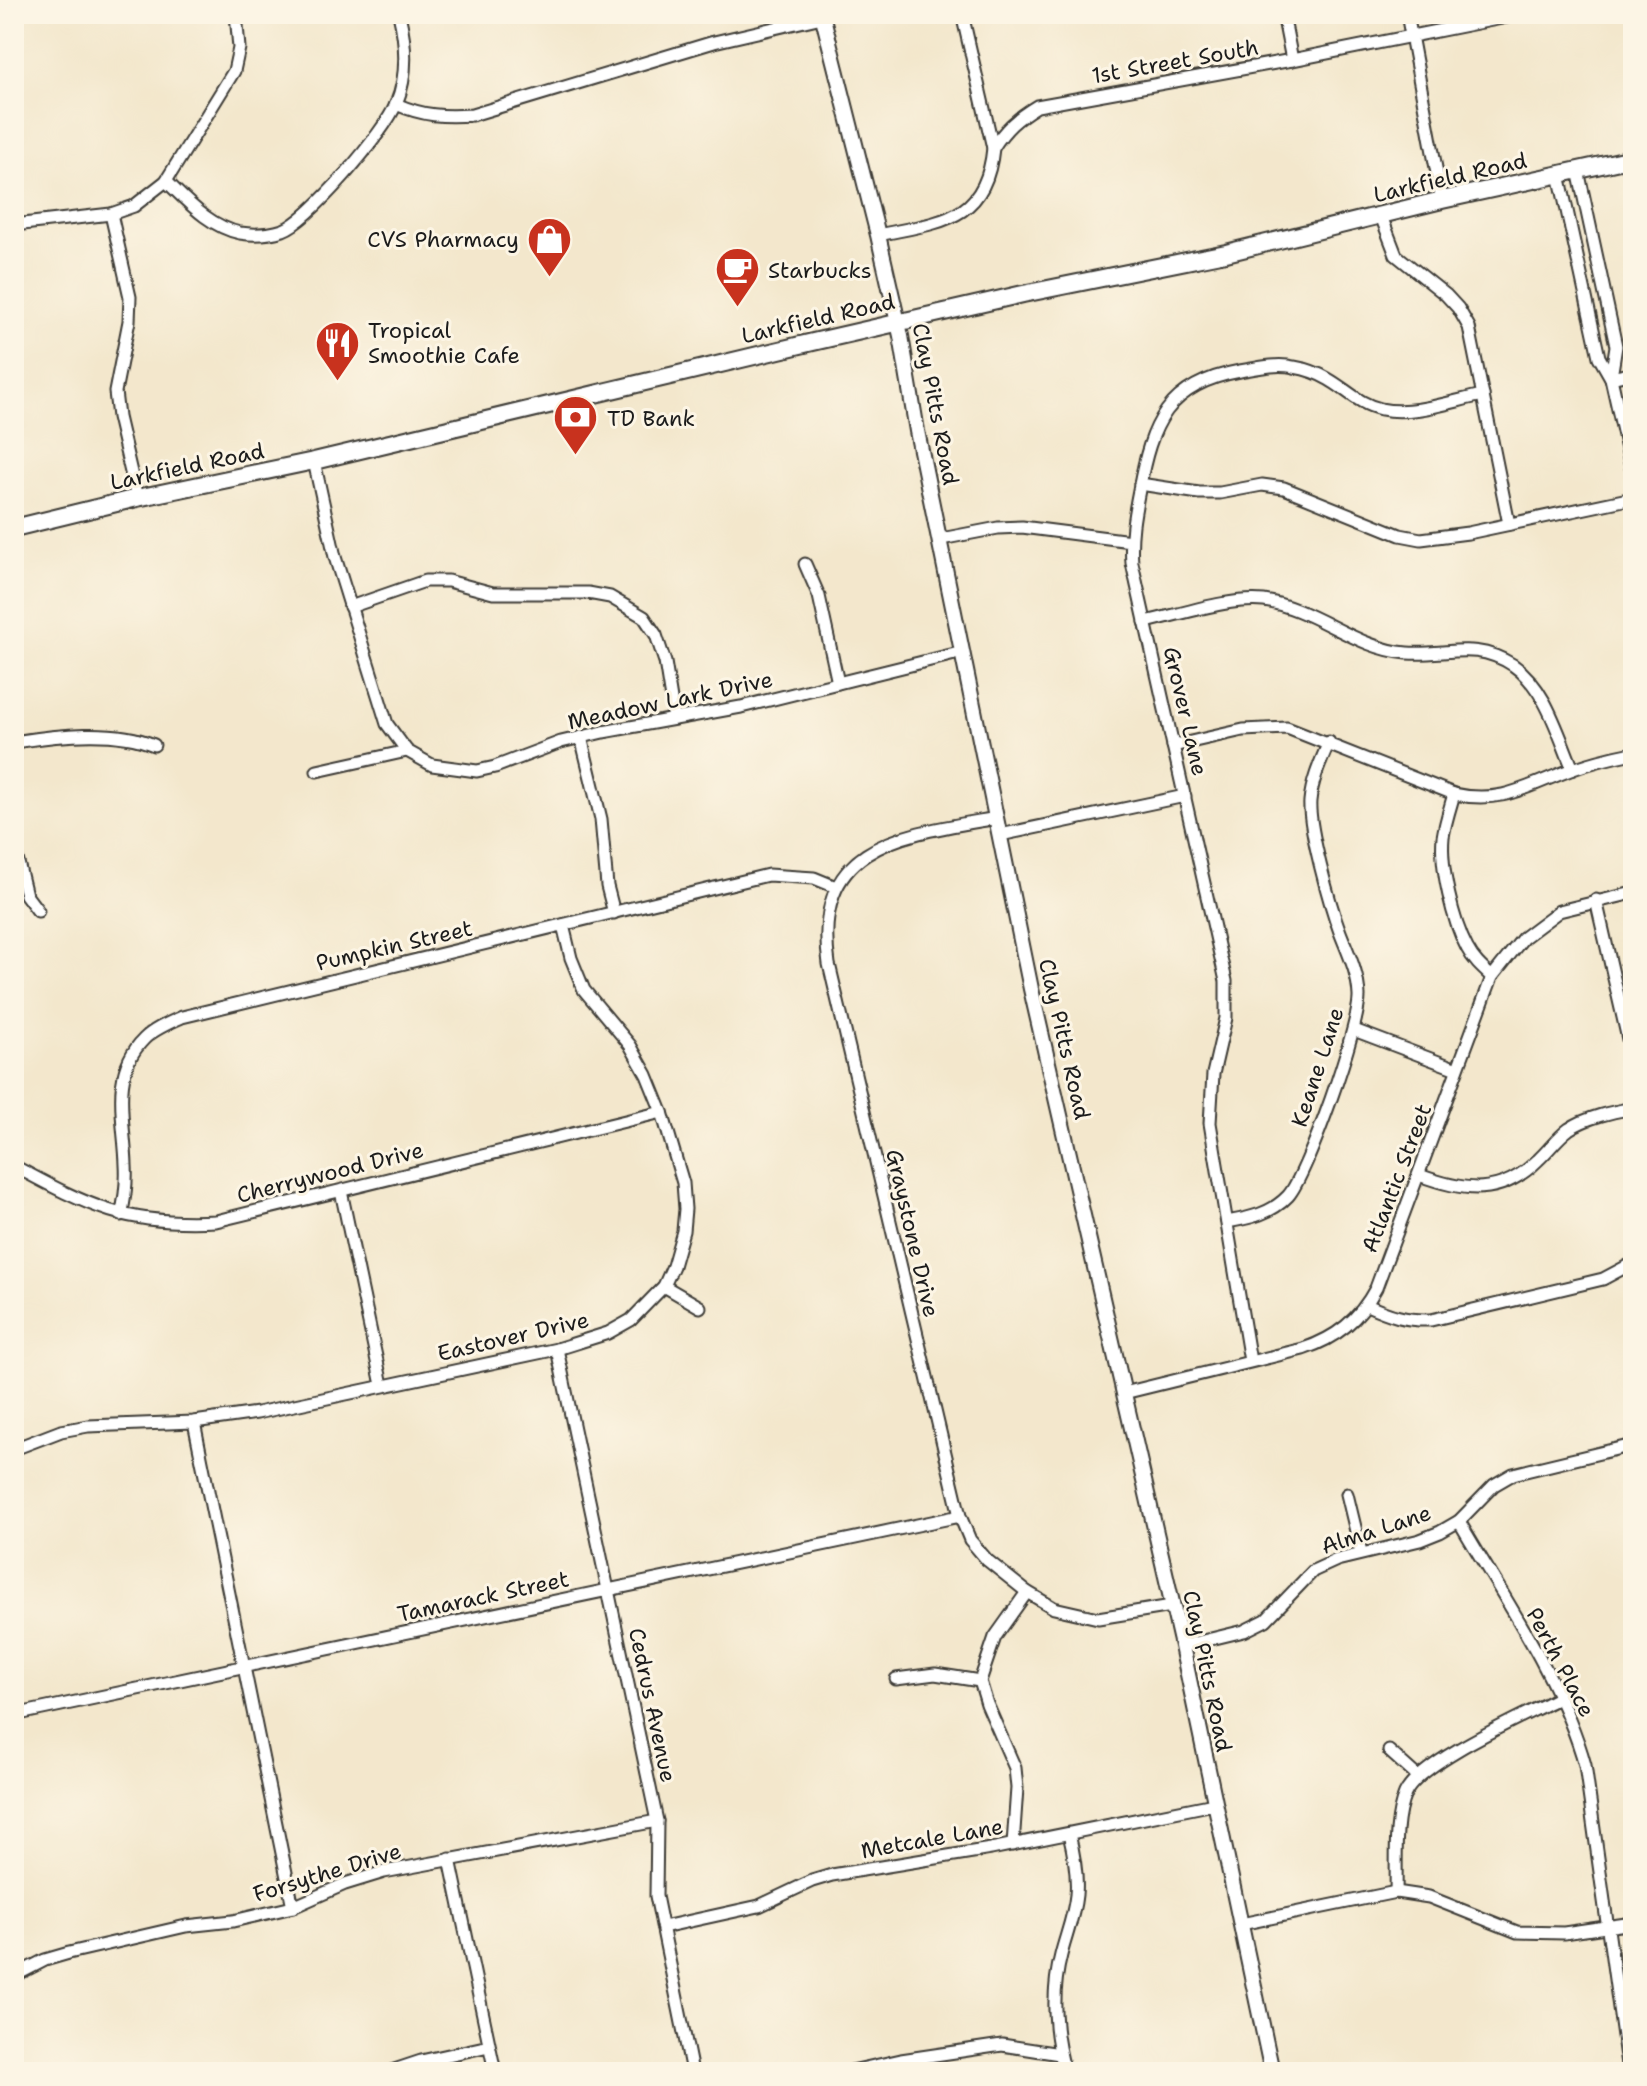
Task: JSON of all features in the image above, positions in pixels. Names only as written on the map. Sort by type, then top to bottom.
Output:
[{"type":"main road","name":"Larkfield Road","points":[[14,528],[137,498],[314,461],[493,416],[1023,294],[1226,253],[1442,200],[1633,158]]},
{"type":"street","points":[[14,225],[111,214],[134,206],[166,181],[234,71],[239,48],[236,14]]},
{"type":"street","points":[[166,181],[193,208],[217,225],[240,233],[263,234],[284,229],[304,216],[324,198],[382,127],[396,104],[405,59],[405,38],[399,14]]},
{"type":"street","points":[[878,235],[946,220],[961,213],[984,189],[993,148],[962,14]]},
{"type":"street","points":[[1283,14],[1292,60]]},
{"type":"street","points":[[1407,14],[1442,200]]},
{"type":"street","name":"1st Street South","points":[[993,148],[1017,117],[1037,106],[1522,14]]},
{"type":"street","points":[[396,104],[418,114],[444,117],[472,115],[714,42],[822,16]]},
{"type":"street","name":"Clay Pitts Road","points":[[822,16],[878,235],[1031,989],[1182,1646],[1272,2072]]},
{"type":"street","points":[[1578,170],[1616,346],[1611,378]]},
{"type":"street","points":[[1559,174],[1599,357],[1611,378],[1633,476]]},
{"type":"street","points":[[111,214],[130,297],[129,321],[115,392],[137,498]]},
{"type":"street","points":[[1381,216],[1396,255],[1458,308],[1469,327],[1509,524]]},
{"type":"street","points":[[1575,245],[1593,241]]},
{"type":"street","name":"Grover Lane","points":[[1250,1361],[1210,1123],[1213,1074],[1226,1018],[1226,981],[1145,622],[1131,541],[1140,484],[1154,429],[1167,409],[1183,393],[1223,374],[1266,367],[1299,368],[1328,379],[1360,402],[1381,409],[1421,407],[1483,395]]},
{"type":"street","points":[[1611,378],[1633,373]]},
{"type":"street","points":[[314,461],[335,557],[387,724],[407,751],[317,771]]},
{"type":"street","points":[[1140,484],[1199,493],[1220,493],[1262,485],[1284,488],[1400,535],[1421,539],[1633,498]]},
{"type":"street","points":[[941,539],[998,528],[1022,527],[1131,541]]},
{"type":"street","points":[[805,564],[819,596],[838,683]]},
{"type":"street","points":[[350,607],[425,581],[448,581],[493,593],[588,593],[610,597],[644,617],[656,635],[665,662],[674,718]]},
{"type":"street","points":[[1145,622],[1243,601],[1264,601],[1387,649],[1407,653],[1471,649],[1491,654],[1514,666],[1531,682],[1542,699],[1573,769]]},
{"type":"street","name":"Meadow Lark Drive","points":[[407,751],[432,765],[477,771],[581,737],[741,707],[963,652]]},
{"type":"street","points":[[1173,746],[1265,727],[1287,728],[1329,742],[1454,794],[1475,799],[1511,794],[1573,769],[1633,753]]},
{"type":"street","points":[[14,742],[55,735],[136,738],[154,745]]},
{"type":"street","points":[[581,737],[601,819],[607,886],[614,913]]},
{"type":"street","name":"Keane Lane","points":[[1227,1222],[1257,1217],[1273,1209],[1297,1185],[1354,1030],[1359,998],[1357,975],[1332,909],[1310,802],[1329,742]]},
{"type":"street","points":[[1454,794],[1443,837],[1447,877],[1458,927],[1475,961],[1492,977]]},
{"type":"street","points":[[1000,835],[1185,796]]},
{"type":"street","name":"Graystone Drive","points":[[997,818],[917,832],[878,846],[856,863],[836,887],[825,925],[829,964],[960,1516],[970,1540],[987,1560],[1027,1592],[1054,1608],[1098,1618],[1172,1606]]},
{"type":"street","points":[[14,846],[26,895],[38,911]]},
{"type":"street","name":"Pumpkin Street","points":[[121,1215],[126,1196],[122,1086],[130,1058],[144,1039],[182,1017],[768,875],[814,878],[836,887]]},
{"type":"street","name":"Atlantic Street","points":[[1124,1393],[1323,1343],[1352,1322],[1367,1305],[1492,977],[1523,938],[1559,911],[1633,893]]},
{"type":"street","points":[[1596,900],[1633,1061]]},
{"type":"street","name":"Eastover Drive","points":[[14,1449],[61,1431],[88,1426],[194,1422],[257,1413],[557,1349],[608,1333],[631,1320],[664,1286],[678,1249],[685,1209],[683,1183],[662,1112],[647,1075],[630,1045],[584,990],[571,958],[563,925]]},
{"type":"street","points":[[1354,1030],[1457,1069]]},
{"type":"street","points":[[1419,1175],[1447,1186],[1473,1189],[1494,1186],[1525,1172],[1570,1128],[1590,1119],[1633,1108]]},
{"type":"street","name":"Cherrywood Drive","points":[[14,1166],[73,1198],[121,1215],[164,1223],[216,1221],[662,1112]]},
{"type":"street","points":[[341,1191],[382,1385]]},
{"type":"street","points":[[1367,1305],[1393,1317],[1431,1320],[1603,1279],[1633,1263]]},
{"type":"street","points":[[664,1286],[700,1307]]},
{"type":"street","name":"Cedrus Avenue","points":[[557,1349],[657,1821],[656,1896],[692,2072]]},
{"type":"street","points":[[194,1422],[293,1907]]},
{"type":"street","name":"Alma Lane","points":[[1182,1646],[1244,1631],[1266,1620],[1313,1571],[1361,1552],[1420,1540],[1459,1521],[1494,1485],[1513,1474],[1633,1445]]},
{"type":"street","points":[[1347,1494],[1361,1552]]},
{"type":"street","name":"Tamarack Street","points":[[14,1715],[960,1516]]},
{"type":"street","name":"Perth Place","points":[[1459,1521],[1560,1697],[1576,1731],[1585,1765],[1628,2072]]},
{"type":"street","points":[[1013,1845],[1017,1788],[1015,1768],[980,1681],[995,1637],[1027,1592]]},
{"type":"street","points":[[896,1679],[935,1674],[980,1681]]},
{"type":"street","points":[[1396,1892],[1399,1822],[1405,1793],[1418,1777],[1446,1757],[1560,1697]]},
{"type":"street","points":[[1389,1751],[1418,1777]]},
{"type":"street","name":"Metcale Lane","points":[[663,1927],[759,1906],[832,1875],[1013,1845],[1214,1804]]},
{"type":"street","name":"Forsythe Drive","points":[[14,1976],[45,1960],[69,1953],[186,1926],[233,1921],[293,1907],[362,1877],[657,1821]]},
{"type":"street","points":[[1065,2072],[1056,2029],[1057,1978],[1076,1892],[1069,1834]]},
{"type":"street","points":[[450,1859],[495,2072]]},
{"type":"street","points":[[1241,1924],[1396,1892],[1429,1897],[1517,1932],[1564,1933],[1633,1923]]},
{"type":"street","points":[[847,2072],[881,2069],[901,2060],[1002,2045],[1060,2054]]},
{"type":"street","points":[[388,2072],[421,2061],[489,2046]]},
{"type":"place","name":"CVS Pharmacy","points":[[550,278]]},
{"type":"place","name":"Starbucks","points":[[737,309]]},
{"type":"place","name":"Tropical Smoothie Cafe","points":[[337,382]]},
{"type":"place","name":"TD Bank","points":[[576,457]]}]
